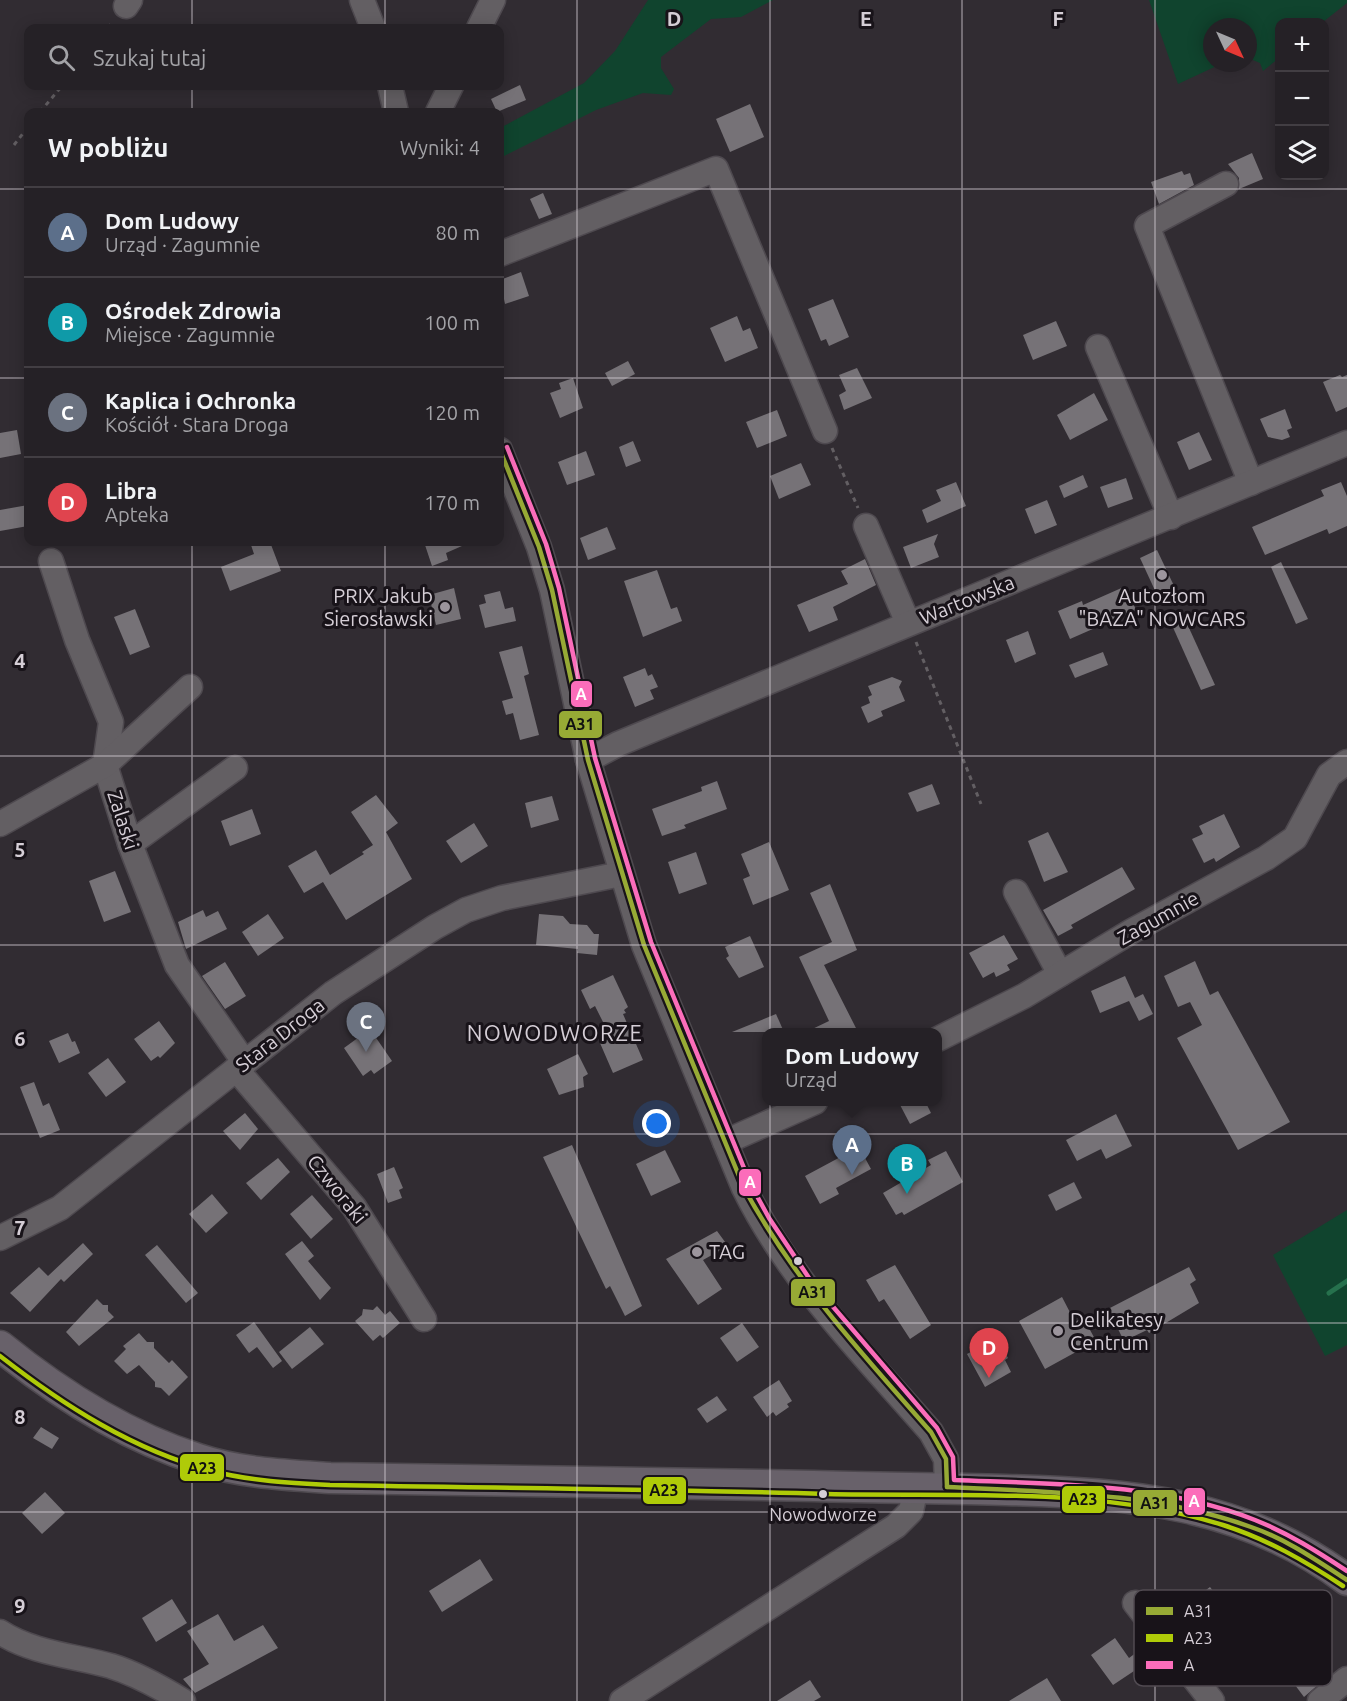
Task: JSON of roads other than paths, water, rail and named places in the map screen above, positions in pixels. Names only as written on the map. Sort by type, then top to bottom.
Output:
[{"type":"main road","points":[[0,1346],[33,1373],[101,1416],[200,1460],[245,1469],[330,1478],[947,1487],[1127,1496],[1182,1505],[1232,1519],[1296,1548],[1347,1580]]},
{"type":"street","points":[[362,0],[371,24]]},
{"type":"street","points":[[481,24],[494,0]]},
{"type":"street","points":[[391,90],[395,108]]},
{"type":"street","points":[[440,108],[449,90]]},
{"type":"street","points":[[504,252],[716,169],[825,431]]},
{"type":"street","points":[[1226,184],[1148,226],[1251,483]]},
{"type":"street","points":[[1098,347],[1171,517]]},
{"type":"street","name":"Wartowska","points":[[588,760],[618,744],[1347,443]]},
{"type":"street","points":[[504,460],[539,547],[552,590],[588,760],[644,945],[725,1142],[763,1226],[800,1281],[935,1438],[946,1459],[947,1487]]},
{"type":"street","points":[[866,526],[908,623]]},
{"type":"street","name":"Zalaski","points":[[51,561],[77,640],[111,722],[105,765],[130,844],[177,966],[240,1066]]},
{"type":"street","points":[[0,824],[105,765],[190,687]]},
{"type":"street","name":"Zagumnie","points":[[942,1038],[1024,996],[1266,858],[1295,838],[1329,775],[1347,762]]},
{"type":"street","points":[[130,844],[235,768]]},
{"type":"street","name":"Stara Droga","points":[[0,1238],[60,1208],[333,993],[435,927],[466,910],[502,898],[621,874]]},
{"type":"street","points":[[1016,892],[1060,974]]},
{"type":"street","name":"Czworaki","points":[[240,1066],[354,1208],[424,1319]]},
{"type":"street","points":[[725,1142],[804,1106]]},
{"type":"street","points":[[622,1701],[896,1526],[911,1512],[916,1487]]},
{"type":"street","points":[[0,1632],[46,1651],[121,1670],[147,1680],[183,1701]]},
{"type":"street","points":[[1320,1701],[1347,1679]]},
{"type":"street","points":[[1200,1686],[1212,1701]]},
{"type":"waterway","points":[[1329,1293],[1347,1281]]},
{"type":"place","name":"Autozłom \"BAZA\" NOWCARS","points":[[1162,575]]},
{"type":"place","name":"PRIX Jakub Sierosławski","points":[[445,607]]},
{"type":"place","name":"Kaplica i Ochronka","points":[[366,1052]]},
{"type":"place","name":"Dom Ludowy","points":[[852,1175]]},
{"type":"place","name":"Ośrodek Zdrowia","points":[[907,1194]]},
{"type":"place","name":"TAG","points":[[697,1252]]},
{"type":"place","name":"Delikatesy Centrum","points":[[1058,1331]]},
{"type":"place","name":"Libra","points":[[989,1378]]},
{"type":"place","name":"Nowodworze","points":[[823,1494]]},
{"type":"district","name":"NOWODWORZE","points":[[555,1033]]}]
